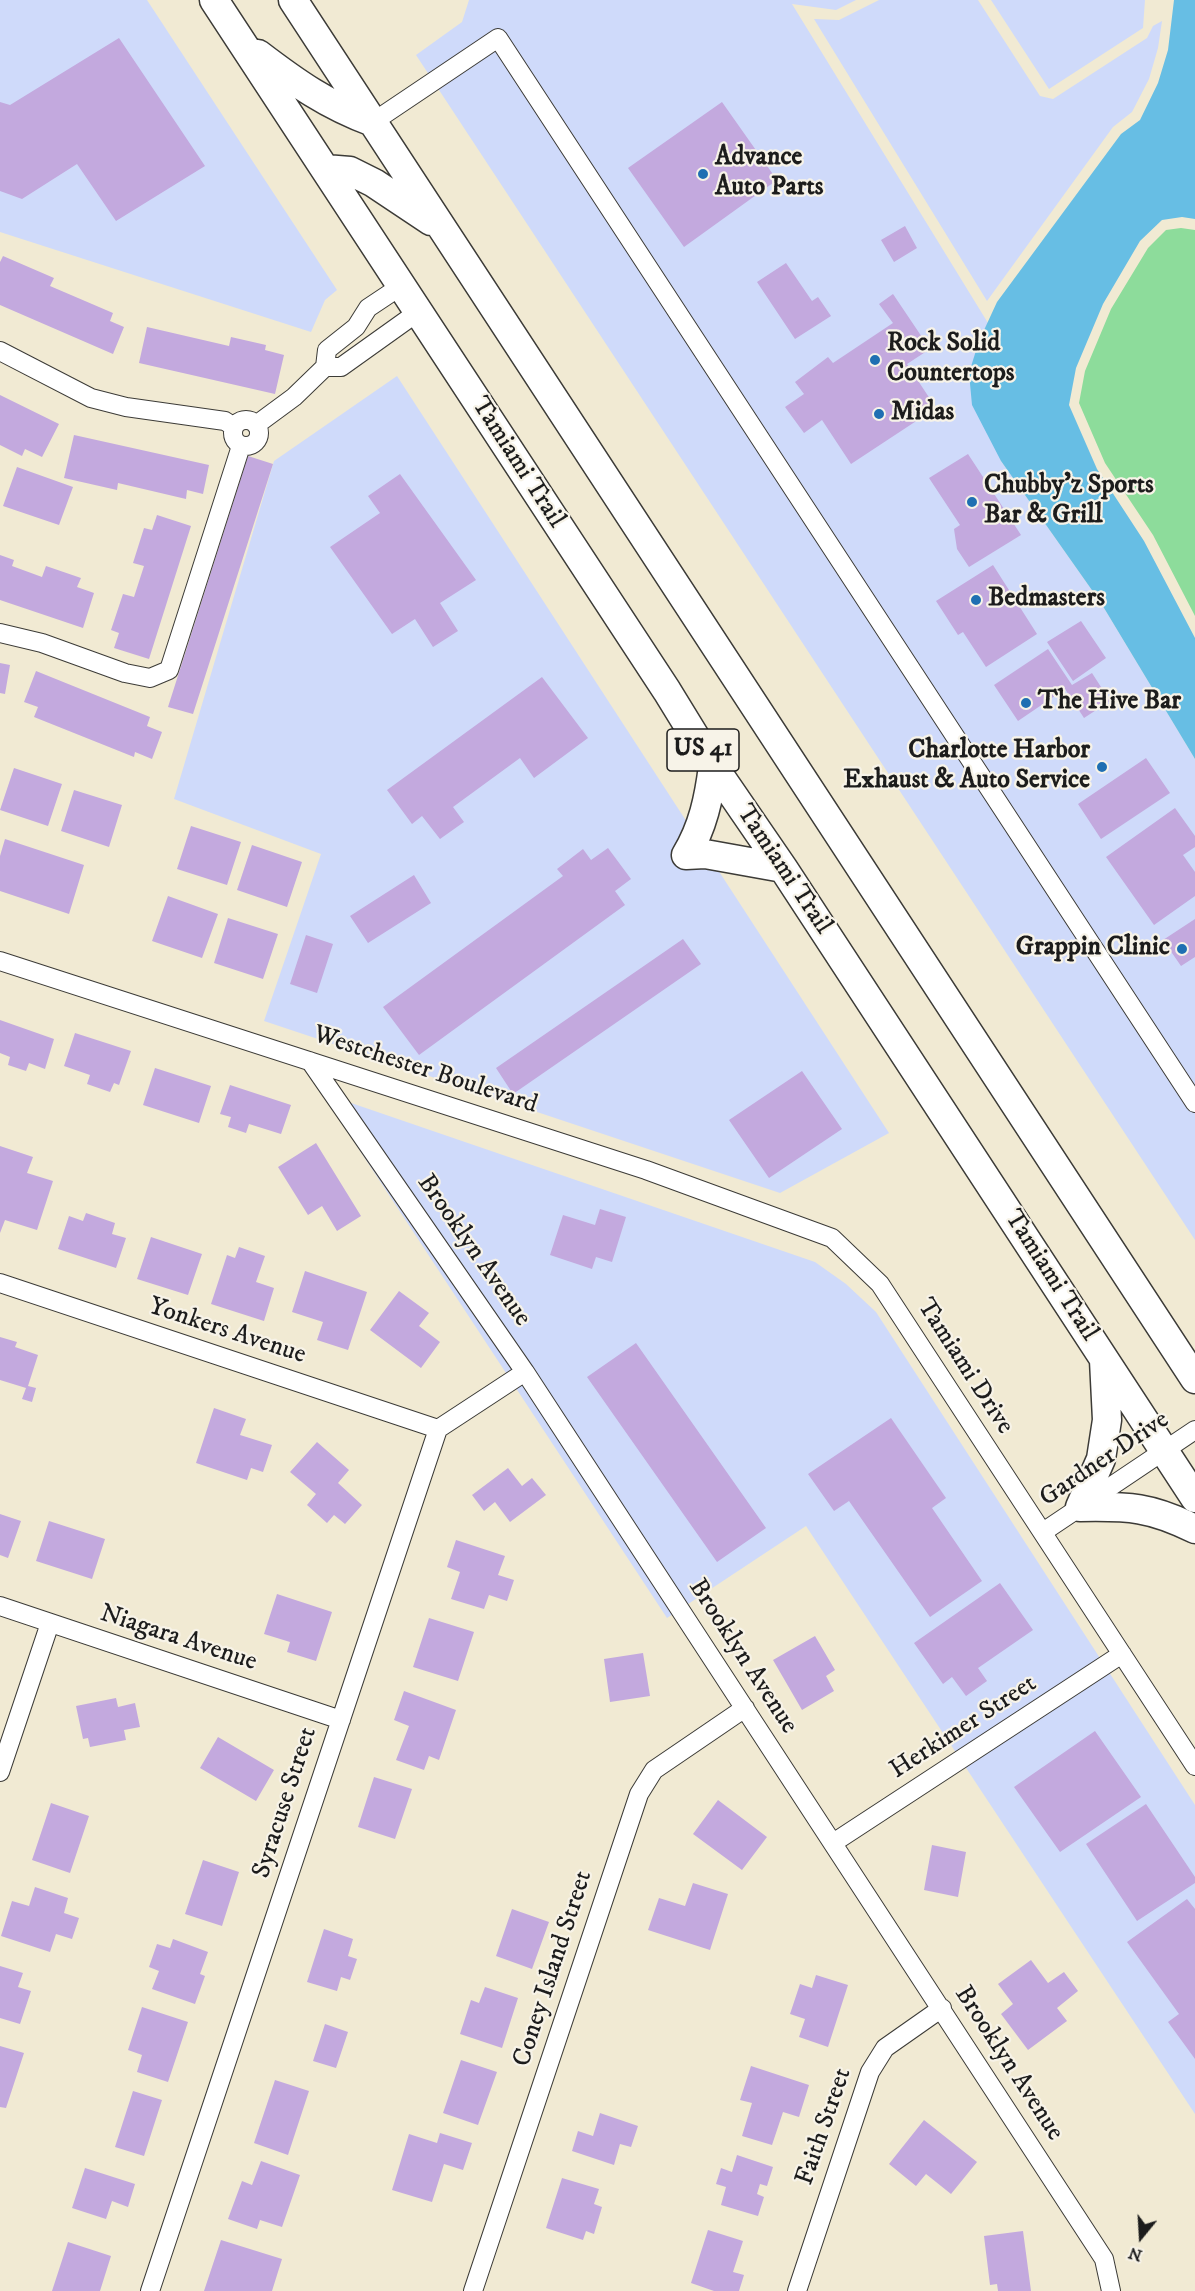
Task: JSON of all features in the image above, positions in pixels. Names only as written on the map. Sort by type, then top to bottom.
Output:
[{"type":"main road","name":"Tamiami Trail","points":[[214,0],[713,766],[783,868],[1195,1498]]},
{"type":"main road","name":"US 41","points":[[293,0],[1195,1379]]},
{"type":"main road","points":[[242,41],[310,93],[340,110],[373,122]]},
{"type":"main road","points":[[325,169],[350,171],[374,183],[443,229]]},
{"type":"main road","points":[[713,766],[709,800],[696,839],[686,855],[724,856],[783,868]]},
{"type":"main road","points":[[1103,1358],[1107,1420],[1105,1436],[1101,1459],[1080,1507],[1128,1506],[1169,1516],[1195,1529]]},
{"type":"street","points":[[373,122],[498,38],[1195,1103]]},
{"type":"street","points":[[256,425],[294,397],[325,367],[327,350],[356,327],[368,308],[401,286]]},
{"type":"street","points":[[325,367],[341,367],[418,312]]},
{"type":"street","points":[[0,351],[91,398],[126,407],[225,421],[234,427]]},
{"type":"street","points":[[244,420],[256,425],[259,433],[256,441],[249,446],[241,446],[234,440],[234,427],[244,420]]},
{"type":"street","points":[[0,633],[42,643],[125,673],[150,678],[169,670],[241,446]]},
{"type":"street","name":"Westchester Boulevard","points":[[0,961],[646,1170],[832,1238]]},
{"type":"street","name":"Brooklyn Avenue","points":[[310,1061],[525,1372],[942,2008],[1104,2259],[1111,2291]]},
{"type":"street","name":"Tamiami Drive","points":[[832,1238],[880,1284],[1043,1532]]},
{"type":"street","name":"Yonkers Avenue","points":[[0,1283],[438,1429]]},
{"type":"street","points":[[438,1429],[525,1372]]},
{"type":"street","name":"Syracuse Street","points":[[150,2291],[438,1429]]},
{"type":"street","name":"Gardner Drive","points":[[1043,1532],[1195,1430]]},
{"type":"street","points":[[1043,1532],[1195,1766]]},
{"type":"street","name":"Niagara Avenue","points":[[0,1606],[341,1720]]},
{"type":"street","points":[[0,1772],[50,1623]]},
{"type":"street","name":"Herkimer Street","points":[[833,1843],[1122,1654]]},
{"type":"street","name":"Coney Island Street","points":[[473,2291],[639,1794],[654,1770],[745,1708]]},
{"type":"street","name":"Faith Street","points":[[796,2291],[870,2072],[885,2048],[942,2008]]},
{"type":"shaded area","points":[[0,0],[147,0],[337,290],[325,300],[311,332],[0,232]]},
{"type":"shaded area","points":[[469,0],[856,0],[836,10],[792,4],[988,323],[979,341],[1001,461],[1101,603],[1195,759],[1195,1240],[416,55],[462,22]]},
{"type":"shaded area","points":[[879,0],[978,0],[1040,96],[1053,99],[1147,38],[1153,26],[1162,21],[1158,48],[1149,79],[1132,112],[1113,127],[987,301],[814,19],[839,20]]},
{"type":"shaded area","points":[[991,0],[1145,0],[1143,28],[1049,89]]},
{"type":"shaded area","points":[[397,376],[889,1133],[780,1193],[264,1021],[321,854],[174,799],[274,461]]},
{"type":"shaded area","points":[[322,1093],[815,1262],[846,1284],[876,1312],[1195,1805],[1195,2114],[806,1526],[667,1618]]},
{"type":"green space","points":[[1181,228],[1195,230],[1195,616],[1153,535],[1105,463],[1079,403],[1085,371],[1111,309],[1148,248],[1166,230]]},
{"type":"water","points":[[1174,0],[1195,0],[1195,219],[1182,217],[1162,220],[1140,241],[1103,304],[1076,368],[1069,405],[1097,469],[1144,541],[1195,638],[1195,759],[1101,603],[1001,461],[972,405],[969,373],[979,341],[997,302],[1121,134],[1140,120],[1158,83],[1168,50]]},
{"type":"building","points":[[119,38],[205,166],[116,221],[77,164],[22,199],[0,191],[0,102],[10,105]]},
{"type":"building","name":"Advance Auto Parts","points":[[722,102],[777,180],[684,247],[628,168]]},
{"type":"building","points":[[905,226],[917,248],[894,262],[881,240]]},
{"type":"building","points":[[3,256],[54,278],[50,286],[113,313],[110,321],[124,327],[113,354],[0,305],[0,262]]},
{"type":"building","points":[[786,263],[812,301],[818,297],[831,316],[795,339],[757,282]]},
{"type":"building","points":[[893,294],[930,349],[907,364],[936,408],[851,464],[822,420],[804,433],[785,407],[804,394],[795,382],[828,357],[833,363],[893,323],[879,304]]},
{"type":"building","points":[[147,327],[229,346],[231,337],[266,345],[265,350],[284,355],[275,394],[139,363]]},
{"type":"building","points":[[0,395],[59,424],[42,457],[25,449],[22,456],[0,445]]},
{"type":"building","points":[[74,435],[209,465],[203,494],[187,490],[186,499],[118,483],[117,490],[64,478]]},
{"type":"building","name":"Chubby'z Sports Bar & Grill","points":[[968,454],[1021,535],[969,567],[957,549],[954,529],[960,525],[929,478]]},
{"type":"building","points":[[248,456],[273,464],[193,714],[168,707]]},
{"type":"building","points":[[17,467],[73,487],[59,525],[3,506]]},
{"type":"building","points":[[400,474],[476,580],[440,603],[458,631],[433,647],[415,619],[392,634],[330,547],[380,513],[368,496]]},
{"type":"building","points":[[157,515],[191,526],[149,659],[114,648],[119,633],[111,630],[123,594],[134,597],[144,566],[133,563],[144,528],[152,530]]},
{"type":"building","points":[[0,555],[14,560],[12,566],[42,577],[46,566],[81,578],[77,587],[94,593],[83,628],[0,600]]},
{"type":"building","points":[[993,565],[1037,634],[986,667],[963,632],[958,635],[936,601]]},
{"type":"building","points":[[1081,621],[1106,658],[1073,681],[1047,642]]},
{"type":"building","name":"The Hive Bar","points":[[1048,649],[1072,685],[1092,673],[1110,701],[1084,718],[1065,689],[1018,721],[994,685]]},
{"type":"building","points":[[0,663],[10,665],[5,694],[0,693]]},
{"type":"building","points":[[36,671],[150,717],[147,726],[162,732],[152,759],[135,752],[134,757],[34,717],[38,707],[24,702]]},
{"type":"building","points":[[542,677],[588,738],[534,778],[520,758],[453,807],[464,822],[440,839],[422,816],[412,824],[387,790]]},
{"type":"building","points":[[1146,758],[1170,793],[1101,839],[1078,804]]},
{"type":"building","points":[[14,768],[62,784],[48,826],[0,810]]},
{"type":"building","points":[[74,790],[122,805],[109,847],[61,831]]},
{"type":"building","points":[[1175,808],[1195,836],[1195,847],[1183,855],[1195,872],[1195,896],[1154,925],[1106,857]]},
{"type":"building","points":[[191,826],[241,842],[227,885],[177,869]]},
{"type":"building","points":[[5,839],[84,865],[69,914],[0,891],[0,856]]},
{"type":"building","points":[[252,845],[302,862],[287,907],[237,890]]},
{"type":"building","points":[[608,848],[631,879],[615,891],[625,905],[419,1055],[383,1007],[563,876],[557,869],[583,849],[591,860]]},
{"type":"building","points":[[414,875],[431,903],[368,943],[350,916]]},
{"type":"building","points":[[168,896],[218,914],[202,958],[152,941]]},
{"type":"building","points":[[228,918],[278,934],[263,979],[214,963]]},
{"type":"building","name":"Grappin Clinic","points":[[1195,919],[1195,957],[1181,966],[1163,940]]},
{"type":"building","points":[[306,935],[333,944],[317,993],[290,984]]},
{"type":"building","points":[[683,939],[701,964],[513,1094],[496,1068]]},
{"type":"building","points":[[0,1020],[54,1039],[45,1069],[29,1063],[26,1071],[8,1065],[10,1057],[0,1053]]},
{"type":"building","points":[[75,1033],[131,1051],[119,1085],[114,1083],[110,1092],[87,1084],[90,1075],[64,1066]]},
{"type":"building","points":[[155,1068],[211,1086],[199,1123],[143,1105]]},
{"type":"building","points":[[802,1071],[842,1129],[769,1178],[729,1120]]},
{"type":"building","points":[[230,1085],[291,1105],[281,1134],[249,1124],[246,1133],[228,1127],[231,1117],[220,1114]]},
{"type":"building","points":[[316,1143],[361,1216],[337,1231],[322,1206],[308,1215],[278,1167]]},
{"type":"building","points":[[0,1146],[33,1157],[27,1173],[53,1181],[37,1230],[5,1220],[0,1233]]},
{"type":"building","points":[[600,1209],[626,1217],[612,1262],[596,1257],[592,1269],[550,1255],[563,1215],[595,1225]]},
{"type":"building","points":[[86,1213],[115,1223],[112,1234],[126,1238],[116,1268],[58,1249],[69,1216],[83,1221]]},
{"type":"building","points":[[151,1237],[202,1254],[188,1295],[137,1279]]},
{"type":"building","points":[[239,1247],[265,1256],[256,1282],[274,1288],[264,1321],[211,1304],[227,1255],[235,1258]]},
{"type":"building","points":[[305,1271],[367,1292],[348,1350],[317,1340],[323,1322],[292,1312]]},
{"type":"building","points":[[399,1291],[429,1313],[419,1326],[440,1342],[421,1368],[370,1330]]},
{"type":"building","points":[[0,1337],[17,1342],[15,1347],[38,1355],[28,1386],[36,1388],[32,1402],[22,1399],[26,1388],[0,1380]]},
{"type":"building","points":[[636,1343],[766,1528],[717,1562],[587,1377]]},
{"type":"building","points":[[214,1408],[246,1419],[240,1435],[272,1445],[263,1472],[251,1468],[247,1480],[196,1463]]},
{"type":"building","points":[[891,1418],[946,1498],[932,1508],[982,1581],[930,1617],[849,1501],[834,1511],[808,1474]]},
{"type":"building","points":[[317,1442],[349,1470],[338,1483],[362,1505],[345,1524],[334,1515],[327,1523],[307,1505],[316,1494],[290,1472]]},
{"type":"building","points":[[508,1468],[522,1486],[532,1478],[546,1495],[510,1522],[495,1502],[484,1511],[472,1495]]},
{"type":"building","points":[[0,1514],[21,1521],[8,1558],[0,1555]]},
{"type":"building","points":[[49,1521],[105,1539],[92,1579],[36,1561]]},
{"type":"building","points":[[456,1540],[505,1556],[498,1575],[514,1580],[507,1601],[489,1595],[484,1609],[451,1599],[460,1572],[447,1567]]},
{"type":"building","points":[[1000,1583],[1033,1630],[978,1668],[987,1681],[966,1696],[952,1677],[943,1684],[914,1643]]},
{"type":"building","points":[[277,1594],[332,1612],[316,1661],[287,1652],[290,1642],[264,1634]]},
{"type":"building","points":[[429,1618],[474,1632],[458,1681],[413,1667]]},
{"type":"building","points":[[815,1636],[835,1670],[826,1676],[834,1691],[802,1710],[773,1660]]},
{"type":"building","points":[[643,1653],[650,1696],[610,1702],[604,1659]]},
{"type":"building","points":[[404,1691],[456,1710],[439,1760],[429,1756],[424,1770],[396,1760],[409,1726],[394,1720]]},
{"type":"building","points":[[116,1698],[118,1707],[135,1703],[140,1727],[124,1730],[126,1740],[90,1747],[88,1738],[83,1739],[76,1706]]},
{"type":"building","points":[[1095,1731],[1141,1797],[1060,1852],[1014,1787]]},
{"type":"building","points":[[218,1737],[274,1770],[256,1801],[200,1768]]},
{"type":"building","points":[[374,1777],[412,1789],[395,1839],[358,1827]]},
{"type":"building","points":[[718,1800],[767,1837],[742,1870],[693,1834]]},
{"type":"building","points":[[51,1803],[89,1816],[70,1873],[32,1860]]},
{"type":"building","points":[[1146,1804],[1195,1877],[1195,1883],[1137,1921],[1086,1844]]},
{"type":"building","points":[[932,1845],[966,1852],[958,1897],[924,1890]]},
{"type":"building","points":[[203,1860],[239,1872],[222,1926],[185,1914]]},
{"type":"building","points":[[693,1883],[728,1894],[710,1950],[648,1930],[659,1898],[685,1906]]},
{"type":"building","points":[[35,1887],[68,1898],[64,1913],[79,1918],[72,1939],[56,1934],[50,1952],[1,1936],[12,1901],[29,1906]]},
{"type":"building","points":[[1187,1899],[1195,1909],[1195,2059],[1168,2022],[1179,2014],[1127,1942]]},
{"type":"building","points":[[512,1909],[549,1922],[532,1969],[496,1956]]},
{"type":"building","points":[[324,1929],[353,1939],[348,1956],[357,1959],[350,1980],[341,1977],[337,1991],[307,1982]]},
{"type":"building","points":[[173,1939],[208,1952],[200,1974],[205,1976],[195,2004],[152,1989],[159,1971],[149,1967],[157,1944],[170,1948]]},
{"type":"building","points":[[1031,1960],[1048,1983],[1064,1972],[1078,1991],[1057,2008],[1067,2021],[1028,2050],[1001,2014],[1013,2004],[998,1984]]},
{"type":"building","points":[[0,1966],[23,1973],[18,1987],[31,1991],[20,2024],[0,2018]]},
{"type":"building","points":[[816,1975],[848,1985],[828,2047],[799,2037],[805,2019],[790,2014],[800,1984],[812,1988]]},
{"type":"building","points":[[485,1987],[518,1998],[502,2048],[460,2034],[471,2000],[479,2003]]},
{"type":"building","points":[[142,2007],[188,2022],[168,2082],[137,2072],[142,2055],[128,2050]]},
{"type":"building","points":[[325,2024],[348,2032],[336,2068],[313,2061]]},
{"type":"building","points":[[0,2046],[24,2053],[6,2108],[0,2107]]},
{"type":"building","points":[[461,2060],[497,2072],[478,2125],[443,2113]]},
{"type":"building","points":[[751,2066],[809,2085],[799,2117],[783,2112],[772,2145],[742,2136],[752,2103],[740,2100]]},
{"type":"building","points":[[275,2080],[309,2091],[288,2155],[254,2143]]},
{"type":"building","points":[[133,2091],[162,2100],[144,2156],[115,2147]]},
{"type":"building","points":[[600,2113],[638,2126],[631,2147],[620,2144],[614,2165],[572,2151],[578,2131],[593,2136]]},
{"type":"building","points":[[924,2120],[977,2162],[951,2194],[926,2174],[916,2186],[889,2164]]},
{"type":"building","points":[[440,2133],[472,2143],[463,2170],[444,2164],[432,2202],[392,2190],[409,2134],[437,2143]]},
{"type":"building","points":[[737,2155],[773,2167],[767,2186],[760,2184],[757,2194],[764,2197],[758,2216],[721,2205],[726,2187],[716,2184],[721,2168],[732,2172]]},
{"type":"building","points":[[261,2161],[300,2175],[282,2227],[260,2220],[257,2229],[228,2219],[242,2181],[252,2185]]},
{"type":"building","points":[[85,2168],[135,2184],[128,2207],[112,2201],[106,2219],[72,2208]]},
{"type":"building","points":[[562,2178],[599,2189],[594,2204],[602,2207],[594,2234],[586,2231],[583,2240],[546,2228]]},
{"type":"building","points":[[708,2230],[743,2241],[733,2272],[744,2275],[739,2291],[714,2291],[691,2283]]},
{"type":"building","points":[[1023,2231],[1031,2291],[998,2291],[997,2284],[990,2285],[984,2236]]},
{"type":"building","points":[[221,2240],[282,2259],[272,2291],[204,2291]]},
{"type":"building","points":[[68,2242],[111,2256],[100,2291],[52,2291]]},
{"type":"place","name":"Advance Auto Parts","points":[[703,174]]},
{"type":"place","name":"Rock Solid Countertops","points":[[875,360]]},
{"type":"place","name":"Midas","points":[[879,414]]},
{"type":"place","name":"Chubby'z Sports Bar & Grill","points":[[972,502]]},
{"type":"place","name":"Bedmasters","points":[[976,600]]},
{"type":"place","name":"The Hive Bar","points":[[1026,703]]},
{"type":"place","name":"Charlotte Harbor Exhaust & Auto Service","points":[[1102,767]]},
{"type":"place","name":"Grappin Clinic","points":[[1182,949]]}]
